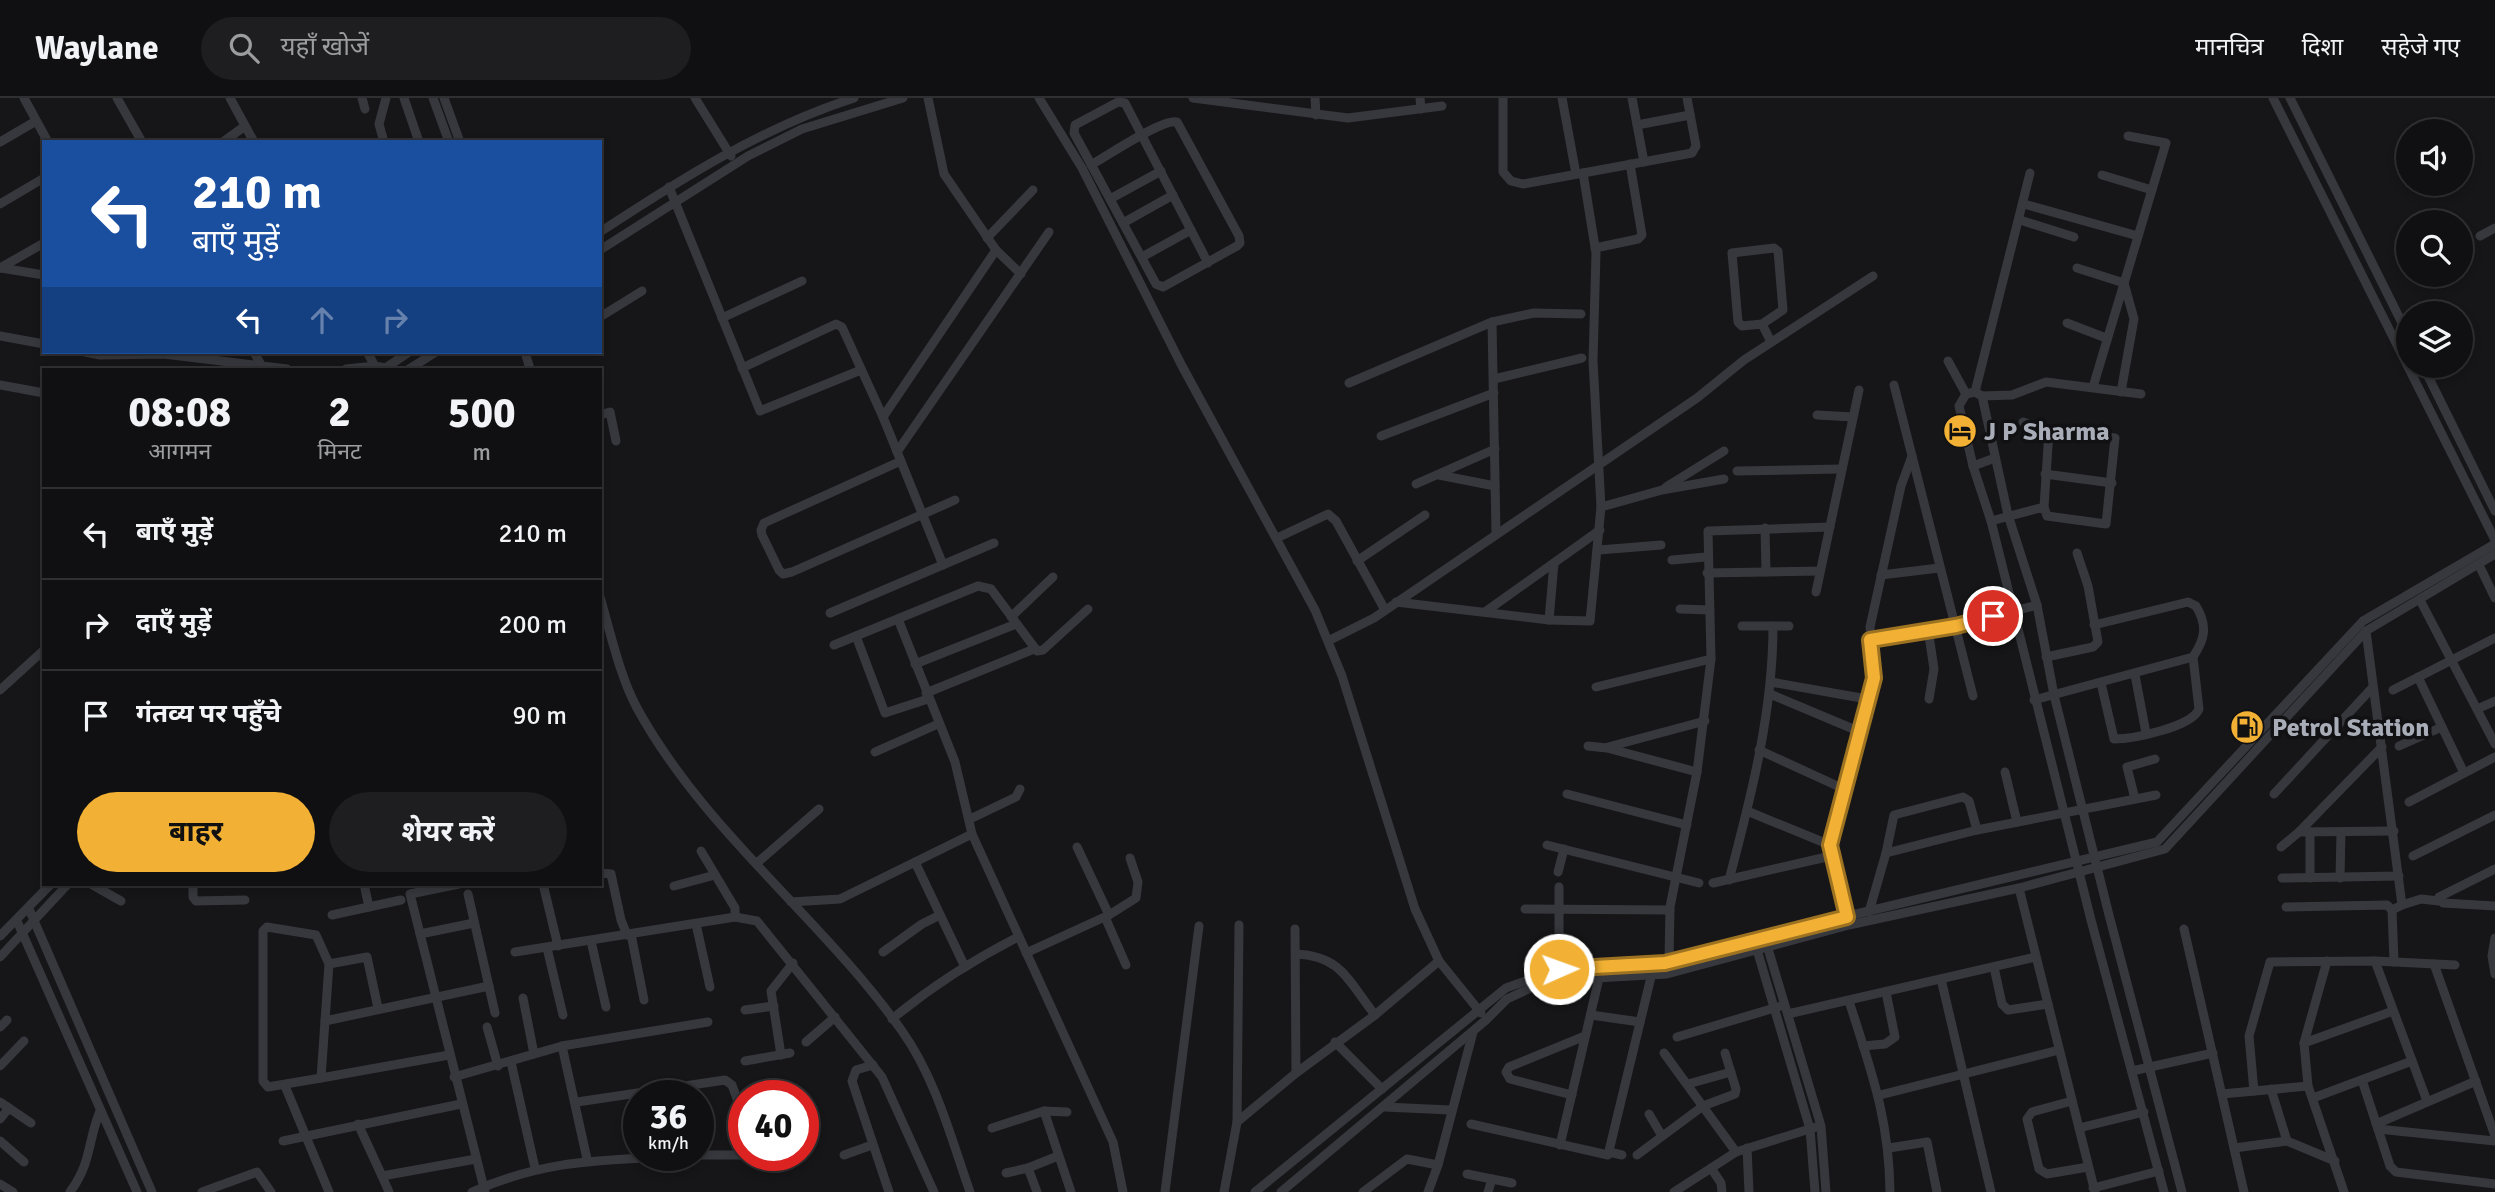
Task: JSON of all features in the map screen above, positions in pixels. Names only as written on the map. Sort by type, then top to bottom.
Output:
[{"type":"street","points":[[24,98],[47,140]]},
{"type":"street","points":[[117,98],[141,140]]},
{"type":"street","points":[[230,98],[253,140]]},
{"type":"street","points":[[362,98],[365,108]]},
{"type":"street","points":[[383,140],[379,124],[386,98]]},
{"type":"street","points":[[404,98],[418,140]]},
{"type":"street","points":[[433,98],[448,140]]},
{"type":"street","points":[[444,98],[459,140]]},
{"type":"street","points":[[695,98],[736,164]]},
{"type":"street","points":[[602,231],[729,152],[798,117],[853,98]]},
{"type":"street","points":[[602,249],[736,164],[802,128],[903,98]]},
{"type":"street","points":[[928,98],[944,174],[996,250],[1021,274]]},
{"type":"street","points":[[1039,98],[1082,168],[1182,366],[1315,610],[1363,739],[1415,909],[1439,961],[1486,1020]]},
{"type":"street","points":[[1193,98],[1348,118],[1442,106]]},
{"type":"street","points":[[1315,98],[1317,115]]},
{"type":"street","points":[[1420,98],[1421,109]]},
{"type":"street","points":[[1503,98],[1502,165],[1511,181],[1523,184],[1695,150],[1687,98]]},
{"type":"street","points":[[1396,602],[1549,620],[1590,621],[1601,507],[1593,361],[1595,247],[1562,98]]},
{"type":"street","points":[[1632,98],[1644,162]]},
{"type":"street","points":[[1281,1192],[1474,1031],[1507,999],[1535,986],[1560,980],[1651,977],[1847,917],[2161,840],[2363,621],[2495,542],[2273,98]]},
{"type":"street","points":[[2290,98],[2396,311]]},
{"type":"street","points":[[1091,165],[1143,136],[1168,122],[1177,122],[1239,236],[1237,246],[1208,263],[1160,287],[1115,209],[1110,199],[1091,165],[1074,133],[1075,125],[1122,102],[1143,136],[1208,263]]},
{"type":"street","points":[[1637,125],[1690,115]]},
{"type":"street","points":[[0,142],[36,121]]},
{"type":"street","points":[[226,140],[245,126]]},
{"type":"street","points":[[2092,387],[2166,144],[2128,136]]},
{"type":"street","points":[[1595,247],[1638,239],[1642,235],[1629,164]]},
{"type":"street","points":[[1110,199],[1161,171]]},
{"type":"street","points":[[2031,173],[1974,394],[1959,406],[2164,1192]]},
{"type":"street","points":[[2102,175],[2152,190]]},
{"type":"street","points":[[0,204],[42,179]]},
{"type":"street","points":[[669,187],[758,408],[763,411],[861,370]]},
{"type":"street","points":[[987,238],[1033,190]]},
{"type":"street","points":[[1123,223],[1173,195]]},
{"type":"street","points":[[2024,204],[2138,236]]},
{"type":"street","points":[[1106,215],[1115,209]]},
{"type":"street","points":[[2020,220],[2074,237]]},
{"type":"street","points":[[2480,236],[2495,228]]},
{"type":"street","points":[[1142,257],[1191,230]]},
{"type":"street","points":[[955,500],[788,574],[779,570],[762,535],[764,523],[899,456],[1049,232]]},
{"type":"street","points":[[0,268],[42,244]]},
{"type":"street","points":[[1774,248],[1778,251],[1783,310],[1762,324],[1738,324],[1732,253],[1774,248]]},
{"type":"street","points":[[883,417],[996,250]]},
{"type":"street","points":[[0,268],[42,275]]},
{"type":"street","points":[[2077,268],[2124,283]]},
{"type":"street","points":[[1328,641],[1385,610],[1698,398],[1771,342],[1874,276]]},
{"type":"street","points":[[722,318],[802,281]]},
{"type":"street","points":[[2121,391],[2134,319],[2124,283]]},
{"type":"street","points":[[602,316],[642,291]]},
{"type":"street","points":[[1349,383],[1492,322],[1534,313],[1581,314]]},
{"type":"street","points":[[1492,322],[1496,533]]},
{"type":"street","points":[[2067,323],[2106,338]]},
{"type":"street","points":[[742,368],[836,324],[842,327],[883,417],[943,565]]},
{"type":"street","points":[[1762,324],[1771,342]]},
{"type":"street","points":[[0,335],[42,344]]},
{"type":"street","points":[[172,354],[280,368]]},
{"type":"street","points":[[255,354],[261,365]]},
{"type":"street","points":[[369,354],[384,368],[406,354]]},
{"type":"street","points":[[412,368],[433,354]]},
{"type":"street","points":[[1494,379],[1582,358]]},
{"type":"street","points":[[1948,361],[1974,394],[1995,458],[2008,515],[2036,605],[2054,695],[2094,856],[2182,1192]]},
{"type":"street","points":[[2429,378],[2495,511]]},
{"type":"street","points":[[1974,394],[2012,395],[2046,382],[2141,394]]},
{"type":"street","points":[[0,385],[42,393]]},
{"type":"street","points":[[1894,385],[1973,696]]},
{"type":"street","points":[[1816,592],[1858,390]]},
{"type":"street","points":[[1381,436],[1494,393]]},
{"type":"street","points":[[602,414],[610,412],[616,441]]},
{"type":"street","points":[[1817,415],[1853,417]]},
{"type":"street","points":[[2023,422],[2049,431],[2115,439],[2108,520],[2103,526],[2047,516],[2044,507],[2049,431]]},
{"type":"street","points":[[1416,484],[1495,449]]},
{"type":"street","points":[[1662,490],[1724,451]]},
{"type":"street","points":[[1847,917],[1830,845],[1874,678],[1870,640],[1881,575],[1901,486],[1912,456]]},
{"type":"street","points":[[1973,466],[1995,458]]},
{"type":"street","points":[[1737,471],[1841,469]]},
{"type":"street","points":[[2045,474],[2112,483]]},
{"type":"street","points":[[1438,475],[1495,486]]},
{"type":"street","points":[[1601,507],[1662,490],[1724,479]]},
{"type":"street","points":[[1991,521],[2044,507]]},
{"type":"street","points":[[1277,538],[1328,514],[1336,521],[1385,610]]},
{"type":"street","points":[[1357,561],[1425,515]]},
{"type":"street","points":[[1669,962],[1670,910],[1697,772],[1711,659],[1706,557],[1709,530],[1830,527]]},
{"type":"street","points":[[1765,528],[1766,572]]},
{"type":"street","points":[[1485,612],[1600,530]]},
{"type":"street","points":[[830,613],[994,543]]},
{"type":"street","points":[[1598,550],[1661,545]]},
{"type":"street","points":[[2046,657],[2092,647],[2098,642],[2088,586],[2077,553]]},
{"type":"street","points":[[1766,941],[2019,888],[2167,848],[2366,631],[2495,554]]},
{"type":"street","points":[[1672,560],[1706,557]]},
{"type":"street","points":[[1549,620],[1553,563]]},
{"type":"street","points":[[2479,565],[2495,598]]},
{"type":"street","points":[[1881,575],[1939,568]]},
{"type":"street","points":[[1707,573],[1820,571]]},
{"type":"street","points":[[915,664],[1014,621],[1053,577]]},
{"type":"street","points":[[834,645],[984,585],[990,589],[1034,649]]},
{"type":"street","points":[[2420,600],[2495,744]]},
{"type":"street","points":[[2034,700],[2135,675],[2193,657],[2202,644],[2205,631],[2196,606],[2188,602],[2094,625]]},
{"type":"street","points":[[602,603],[636,706],[704,806],[892,1019],[932,1083],[970,1192]]},
{"type":"street","points":[[1870,640],[1956,626],[2036,605]]},
{"type":"street","points":[[856,636],[885,713],[1034,649],[1043,650],[1088,609]]},
{"type":"street","points":[[1679,610],[1710,610]]},
{"type":"street","points":[[898,620],[955,762],[972,834],[1113,1142],[1123,1192]]},
{"type":"street","points":[[1742,626],[1789,626]]},
{"type":"street","points":[[1729,880],[1747,811],[1770,694],[1773,626]]},
{"type":"street","points":[[1927,629],[1934,669],[1929,699]]},
{"type":"street","points":[[2366,631],[2402,905]]},
{"type":"street","points":[[2393,690],[2495,638]]},
{"type":"street","points":[[0,690],[42,652]]},
{"type":"street","points":[[2101,683],[2115,739],[2186,723],[2197,715],[2200,703],[2193,657]]},
{"type":"street","points":[[1596,687],[1711,659]]},
{"type":"street","points":[[2135,675],[2146,733]]},
{"type":"street","points":[[2418,677],[2464,773]]},
{"type":"street","points":[[1771,682],[1867,699]]},
{"type":"street","points":[[2274,794],[2373,687]]},
{"type":"street","points":[[1770,694],[1858,731]]},
{"type":"street","points":[[2477,709],[2495,701]]},
{"type":"street","points":[[1607,748],[1705,721]]},
{"type":"street","points":[[875,752],[938,724]]},
{"type":"street","points":[[2399,746],[2442,727]]},
{"type":"street","points":[[1588,746],[1607,748],[1697,772]]},
{"type":"street","points":[[2281,847],[2382,747]]},
{"type":"street","points":[[2243,749],[2251,757]]},
{"type":"street","points":[[1759,750],[1844,789]]},
{"type":"street","points":[[2409,802],[2495,757]]},
{"type":"street","points":[[2135,799],[2127,767],[2155,759]]},
{"type":"street","points":[[2005,772],[2017,822]]},
{"type":"street","points":[[970,819],[1016,797],[1020,789]]},
{"type":"street","points":[[1567,794],[1686,825]]},
{"type":"street","points":[[1885,853],[1977,830],[2156,795]]},
{"type":"street","points":[[1869,912],[1894,815],[1968,798],[1977,830]]},
{"type":"street","points":[[757,863],[819,809]]},
{"type":"street","points":[[1747,811],[1830,845]]},
{"type":"street","points":[[2413,856],[2495,815]]},
{"type":"street","points":[[2299,832],[2394,831]]},
{"type":"street","points":[[2310,832],[2310,878]]},
{"type":"street","points":[[2340,878],[2341,832]]},
{"type":"street","points":[[791,902],[840,899],[972,834]]},
{"type":"street","points":[[1547,845],[1699,883]]},
{"type":"street","points":[[1077,846],[1126,965]]},
{"type":"street","points":[[1558,872],[1564,849]]},
{"type":"street","points":[[701,851],[735,908],[735,917]]},
{"type":"street","points":[[1713,883],[1831,856]]},
{"type":"street","points":[[1026,953],[1132,902],[1138,894],[1138,883],[1130,858]]},
{"type":"street","points":[[915,862],[965,967]]},
{"type":"street","points":[[2439,901],[2441,894],[2495,869]]},
{"type":"street","points":[[602,873],[611,874],[644,1000]]},
{"type":"street","points":[[674,886],[715,875]]},
{"type":"street","points":[[2282,878],[2399,876]]},
{"type":"street","points":[[0,936],[18,921],[49,886]]},
{"type":"street","points":[[0,957],[66,886]]},
{"type":"street","points":[[95,886],[121,901]]},
{"type":"street","points":[[193,886],[192,897],[196,901],[244,900]]},
{"type":"street","points":[[364,886],[369,907]]},
{"type":"street","points":[[408,886],[484,1189]]},
{"type":"street","points":[[410,894],[449,886]]},
{"type":"street","points":[[543,886],[558,946]]},
{"type":"street","points":[[1559,887],[1559,969]]},
{"type":"street","points":[[2019,888],[2094,1190],[2159,1171]]},
{"type":"street","points":[[468,894],[495,1013]]},
{"type":"street","points":[[2392,909],[2421,899],[2495,906],[2495,915]]},
{"type":"street","points":[[332,915],[401,900]]},
{"type":"street","points":[[2286,907],[2387,905],[2392,909],[2394,962]]},
{"type":"street","points":[[29,909],[152,1192]]},
{"type":"street","points":[[1525,909],[1670,910]]},
{"type":"street","points":[[883,952],[922,924],[940,915]]},
{"type":"street","points":[[515,952],[735,917],[757,921],[873,1065],[890,1093],[934,1192]]},
{"type":"street","points":[[18,921],[137,1192]]},
{"type":"street","points":[[420,934],[474,923]]},
{"type":"street","points":[[696,924],[710,986]]},
{"type":"street","points":[[1224,1192],[1237,1122],[1239,925]]},
{"type":"street","points":[[1165,1192],[1199,926]]},
{"type":"street","points":[[321,1078],[328,964],[316,935],[267,927],[263,931],[263,1081],[268,1087],[285,1086],[449,1055]]},
{"type":"street","points":[[1295,929],[1296,1073]]},
{"type":"street","points":[[2184,929],[2244,1192]]},
{"type":"street","points":[[892,1019],[919,997],[965,967],[1018,937]]},
{"type":"street","points":[[2495,938],[2495,974]]},
{"type":"street","points":[[591,941],[606,1007]]},
{"type":"street","points":[[1766,941],[1821,1126],[1826,1192]]},
{"type":"street","points":[[1255,1192],[1512,985],[1559,969],[1669,962],[1756,944]]},
{"type":"street","points":[[1756,944],[1810,1129],[1815,1192]]},
{"type":"street","points":[[547,947],[563,1015]]},
{"type":"street","points":[[1296,954],[1321,955],[1334,963],[1375,1015]]},
{"type":"street","points":[[328,964],[367,957],[378,1008]]},
{"type":"street","points":[[1677,1037],[1775,1008],[1787,1010],[1849,1001],[2036,957]]},
{"type":"street","points":[[1237,1122],[1335,1042],[1375,1015],[1439,961]]},
{"type":"street","points":[[2327,961],[2304,1043],[2308,1086],[2344,1192]]},
{"type":"street","points":[[2375,961],[2427,1101]]},
{"type":"street","points":[[2253,1091],[2249,1036],[2270,962],[2375,961],[2455,965]]},
{"type":"street","points":[[745,1061],[785,1054],[772,988],[793,963]]},
{"type":"street","points":[[2434,964],[2495,1136]]},
{"type":"street","points":[[1994,967],[2002,1004],[2008,1010],[2048,1004]]},
{"type":"street","points":[[1471,1124],[1605,1156],[1609,1152],[1651,977]]},
{"type":"street","points":[[1560,1145],[1599,978]]},
{"type":"street","points":[[1941,979],[1992,1192]]},
{"type":"street","points":[[325,1021],[489,986]]},
{"type":"street","points":[[1863,1046],[1885,1044],[1895,1037],[1886,992]]},
{"type":"street","points":[[523,999],[534,1055]]},
{"type":"street","points":[[1849,1001],[1880,1095],[1889,1148],[1890,1192]]},
{"type":"street","points":[[745,1010],[774,1006]]},
{"type":"street","points":[[2304,1043],[2393,1011]]},
{"type":"street","points":[[1591,1015],[1640,1023]]},
{"type":"street","points":[[806,1042],[835,1017]]},
{"type":"street","points":[[454,1076],[498,1066],[562,1046],[708,1022]]},
{"type":"street","points":[[487,1027],[498,1066]]},
{"type":"street","points":[[1428,1192],[1438,1165],[1450,1110],[1474,1031]]},
{"type":"street","points":[[1572,1095],[1510,1079],[1506,1072],[1509,1067],[1585,1036]]},
{"type":"street","points":[[0,1066],[24,1041]]},
{"type":"street","points":[[1335,1042],[1382,1088]]},
{"type":"street","points":[[562,1046],[577,1102],[587,1159]]},
{"type":"street","points":[[1880,1095],[2059,1050]]},
{"type":"street","points":[[1637,1155],[1703,1106],[1735,1094],[1737,1089],[1725,1052]]},
{"type":"street","points":[[1664,1053],[1736,1152]]},
{"type":"street","points":[[2132,1072],[2213,1053]]},
{"type":"street","points":[[2313,1098],[2412,1061]]},
{"type":"street","points":[[511,1062],[535,1168]]},
{"type":"street","points":[[873,1065],[856,1070],[852,1081],[889,1192]]},
{"type":"street","points":[[1688,1084],[1731,1072]]},
{"type":"street","points":[[2362,1080],[2390,1166],[2396,1172],[2495,1184]]},
{"type":"street","points":[[2377,1126],[2476,1081]]},
{"type":"street","points":[[285,1086],[329,1192]]},
{"type":"street","points":[[2222,1094],[2308,1086]]},
{"type":"street","points":[[2271,1089],[2287,1141]]},
{"type":"street","points":[[577,1102],[623,1094]]},
{"type":"street","points":[[2072,1101],[2032,1112],[2027,1119],[2039,1169],[2047,1174],[2088,1167]]},
{"type":"street","points":[[0,1102],[31,1123]]},
{"type":"street","points":[[283,1141],[306,1134],[461,1104]]},
{"type":"street","points":[[1385,1107],[1450,1110]]},
{"type":"street","points":[[0,1119],[9,1108]]},
{"type":"street","points":[[70,1192],[85,1171],[92,1132],[100,1111]]},
{"type":"street","points":[[992,1128],[1044,1111],[1067,1112]]},
{"type":"street","points":[[1044,1111],[1071,1192]]},
{"type":"street","points":[[2079,1128],[2144,1112]]},
{"type":"street","points":[[1649,1114],[1662,1136]]},
{"type":"street","points":[[358,1124],[389,1192]]},
{"type":"street","points":[[1674,1192],[1736,1152],[1821,1126]]},
{"type":"street","points":[[2377,1126],[2495,1141]]},
{"type":"street","points":[[0,1140],[24,1162]]},
{"type":"street","points":[[2234,1148],[2287,1141],[2335,1161]]},
{"type":"street","points":[[1889,1148],[1927,1142],[1937,1192]]},
{"type":"street","points":[[844,1155],[872,1145]]},
{"type":"street","points":[[1747,1148],[1749,1192]]},
{"type":"street","points":[[1609,1152],[1622,1155]]},
{"type":"street","points":[[1006,1173],[1058,1156]]},
{"type":"street","points":[[472,1192],[535,1168],[587,1159],[623,1157]]},
{"type":"street","points":[[1363,1192],[1407,1158],[1438,1165]]},
{"type":"street","points":[[382,1176],[476,1159]]},
{"type":"street","points":[[1028,1168],[1037,1192]]},
{"type":"street","points":[[1711,1168],[1721,1183],[1722,1192]]},
{"type":"street","points":[[202,1192],[216,1190],[257,1172],[271,1192]]},
{"type":"street","points":[[1467,1174],[1512,1183]]},
{"type":"street","points":[[1488,1192],[1492,1179]]},
{"type":"street","points":[[0,1185],[13,1192]]},
{"type":"place","name":"J P Sharma","points":[[1960,431]]},
{"type":"place","name":"Petrol Station","points":[[2247,727]]},
{"type":"route","points":[[1559,969],[1665,963],[1847,917],[1830,845],[1874,678],[1870,640],[1956,626],[1993,616]]}]
